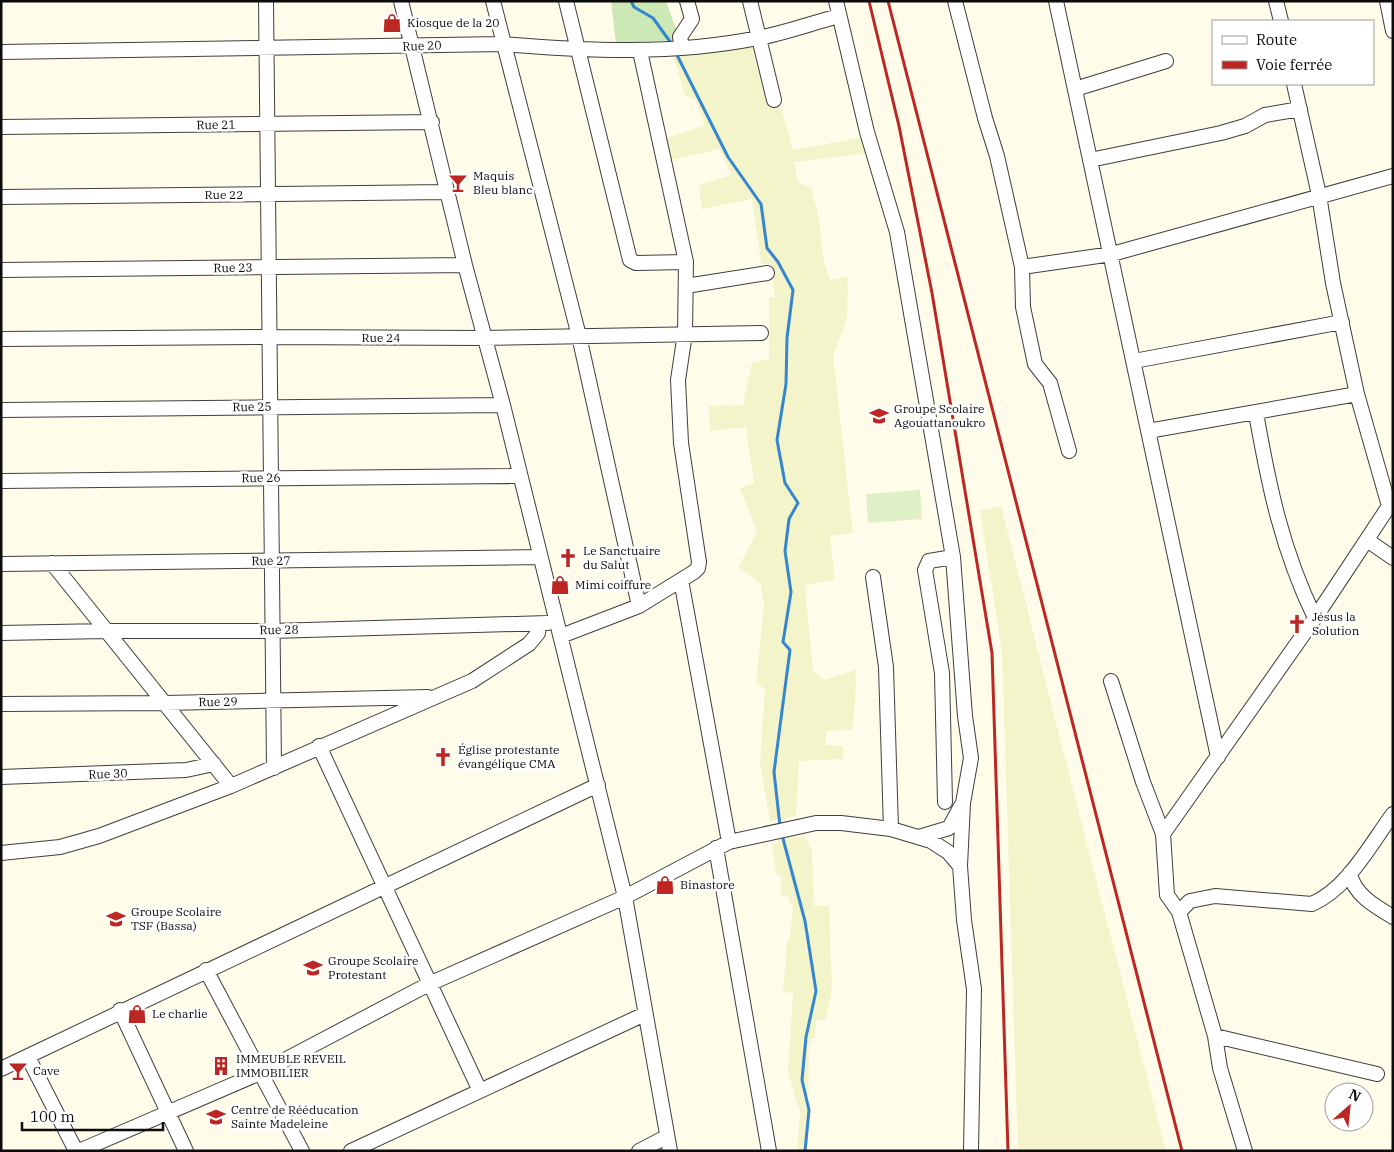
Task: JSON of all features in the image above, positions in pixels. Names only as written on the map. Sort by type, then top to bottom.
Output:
[{"type":"street","points":[[266,1],[274,768]]},
{"type":"street","points":[[401,1],[432,122],[483,338],[502,405],[625,897],[668,1144],[639,1151]]},
{"type":"street","points":[[493,1],[579,336],[639,606]]},
{"type":"street","points":[[566,1],[630,260],[636,264],[686,262]]},
{"type":"street","points":[[682,48],[680,37],[692,19],[688,1]]},
{"type":"street","points":[[750,1],[774,100]]},
{"type":"street","points":[[836,1],[867,132],[897,232],[953,557],[965,716],[971,758],[963,803],[960,866],[964,920],[974,989],[971,1151]]},
{"type":"street","points":[[956,1],[984,118],[997,156],[1022,267],[1023,307],[1035,364],[1050,383],[1069,451]]},
{"type":"street","points":[[1056,1],[1112,254],[1218,757]]},
{"type":"street","points":[[1276,1],[1281,20]]},
{"type":"street","points":[[1390,7],[1393,31]]},
{"type":"street","name":"Rue 20","points":[[1,52],[413,47],[503,44],[578,50],[640,51],[682,48],[758,38],[839,16]]},
{"type":"street","points":[[560,636],[639,606],[698,568],[699,562],[681,443],[678,380],[686,333],[686,262],[640,51]]},
{"type":"street","points":[[1075,89],[1166,61]]},
{"type":"street","points":[[1163,834],[1315,618],[1391,503],[1357,394],[1333,283],[1319,195],[1294,85]]},
{"type":"street","points":[[1090,160],[1221,133],[1245,126],[1265,115],[1300,109]]},
{"type":"street","name":"Rue 21","points":[[1,127],[432,122]]},
{"type":"street","points":[[1022,267],[1112,254],[1393,176]]},
{"type":"street","name":"Rue 22","points":[[1,197],[447,192]]},
{"type":"street","name":"Rue 23","points":[[1,270],[465,265]]},
{"type":"street","points":[[686,286],[767,273]]},
{"type":"street","points":[[1134,361],[1342,322]]},
{"type":"street","name":"Rue 24","points":[[1,339],[483,338],[761,333]]},
{"type":"street","points":[[1148,431],[1357,394]]},
{"type":"street","name":"Rue 25","points":[[1,410],[502,405]]},
{"type":"street","points":[[1256,413],[1282,536],[1296,579],[1315,618]]},
{"type":"street","name":"Rue 26","points":[[1,481],[520,476]]},
{"type":"street","points":[[1367,540],[1393,558]]},
{"type":"street","name":"Rue 27","points":[[1,564],[540,557]]},
{"type":"street","points":[[945,802],[942,673],[925,570],[929,561],[953,557]]},
{"type":"street","points":[[52,563],[231,786]]},
{"type":"street","points":[[873,577],[886,667],[891,829]]},
{"type":"street","points":[[681,580],[729,842]]},
{"type":"street","name":"Rue 28","points":[[1,634],[106,630],[272,631],[557,622]]},
{"type":"street","points":[[1,854],[60,847],[99,836],[274,768],[320,746],[472,681],[529,644],[538,633],[539,624]]},
{"type":"street","points":[[1111,681],[1143,782],[1163,834],[1166,895],[1178,912],[1215,1036],[1220,1068],[1245,1151]]},
{"type":"street","name":"Rue 29","points":[[1,704],[165,703],[435,697]]},
{"type":"street","points":[[320,746],[480,1091]]},
{"type":"street","name":"Rue 30","points":[[1,777],[186,770],[214,764]]},
{"type":"street","points":[[1,1068],[28,1057],[120,1010],[385,887],[598,785]]},
{"type":"street","points":[[918,837],[949,828],[963,803]]},
{"type":"street","points":[[1178,912],[1190,901],[1215,896],[1312,904],[1324,899],[1350,873],[1393,814]]},
{"type":"street","points":[[28,1057],[78,1151],[260,1074],[430,984],[625,897],[729,842],[790,828],[841,823],[891,829],[931,841],[948,852],[960,866]]},
{"type":"street","points":[[716,848],[769,1151]]},
{"type":"street","points":[[1350,873],[1351,883],[1362,895],[1376,908],[1393,917]]},
{"type":"street","points":[[206,970],[302,1151]]},
{"type":"street","points":[[120,1010],[186,1151]]},
{"type":"street","points":[[351,1151],[645,1014]]},
{"type":"street","points":[[1215,1036],[1377,1074]]},
{"type":"green space","points":[[611,1],[666,1],[680,40],[616,43]]},
{"type":"green space","points":[[752,46],[767,104],[781,108],[793,150],[864,137],[869,153],[794,162],[797,181],[811,188],[818,214],[824,262],[830,280],[848,277],[847,319],[833,356],[853,533],[830,536],[835,579],[805,586],[813,671],[824,680],[856,670],[855,703],[852,730],[826,731],[826,745],[843,746],[843,759],[799,761],[796,816],[770,821],[760,763],[765,689],[756,683],[764,606],[761,585],[739,567],[757,531],[740,488],[754,483],[746,427],[710,431],[709,406],[743,405],[752,363],[769,359],[769,298],[775,297],[770,264],[761,264],[752,199],[702,209],[699,185],[731,175],[719,149],[671,160],[667,138],[704,126],[703,118],[694,99],[685,96],[673,56]]},
{"type":"green space","points":[[920,490],[922,519],[868,523],[866,494]]},
{"type":"green space","points":[[1001,506],[1166,1151],[1018,1151],[1002,652],[980,511]]},
{"type":"green space","points":[[795,834],[796,838],[804,836],[812,851],[814,906],[829,906],[832,989],[826,1019],[816,1021],[815,1037],[811,1039],[809,1047],[808,1151],[797,1151],[800,1112],[788,1072],[793,992],[783,993],[787,942],[790,939],[793,906],[789,902],[788,895],[781,895],[781,876],[776,874],[772,844],[778,843],[778,838]]},
{"type":"waterway","points":[[631,1],[634,7],[653,18],[671,43]]},
{"type":"waterway","points":[[676,53],[728,157],[761,204],[767,248],[778,262],[793,290],[787,338],[786,384],[777,440],[785,483],[798,503],[789,519],[785,551],[791,592],[783,642],[790,650],[774,772],[780,826]]},
{"type":"waterway","points":[[782,835],[805,921],[816,991],[806,1037],[802,1080],[809,1110],[805,1151]]},
{"type":"railway","points":[[869,1],[899,126],[932,293],[992,653],[1008,1151]]},
{"type":"railway","points":[[888,1],[1182,1151]]},
{"type":"place","name":"Kiosque de la 20","points":[[392,23]]},
{"type":"place","name":"Maquis Bleu blanc","points":[[458,183]]},
{"type":"place","name":"Groupe Scolaire Agouattanoukro","points":[[879,416]]},
{"type":"place","name":"Le Sanctuaire du Salut","points":[[568,558]]},
{"type":"place","name":"Mimi coiffure","points":[[560,585]]},
{"type":"place","name":"Jésus la Solution","points":[[1297,624]]},
{"type":"place","name":"Église protestante évangélique CMA","points":[[443,757]]},
{"type":"place","name":"Binastore","points":[[665,885]]},
{"type":"place","name":"Groupe Scolaire TSF (Bassa)","points":[[116,919]]},
{"type":"place","name":"Groupe Scolaire Protestant","points":[[313,968]]},
{"type":"place","name":"Le charlie","points":[[137,1014]]},
{"type":"place","name":"IMMEUBLE REVEIL IMMOBILIER","points":[[221,1066]]},
{"type":"place","name":"Cave","points":[[18,1071]]},
{"type":"place","name":"Centre de Rééducation Sainte Madeleine","points":[[216,1117]]}]
